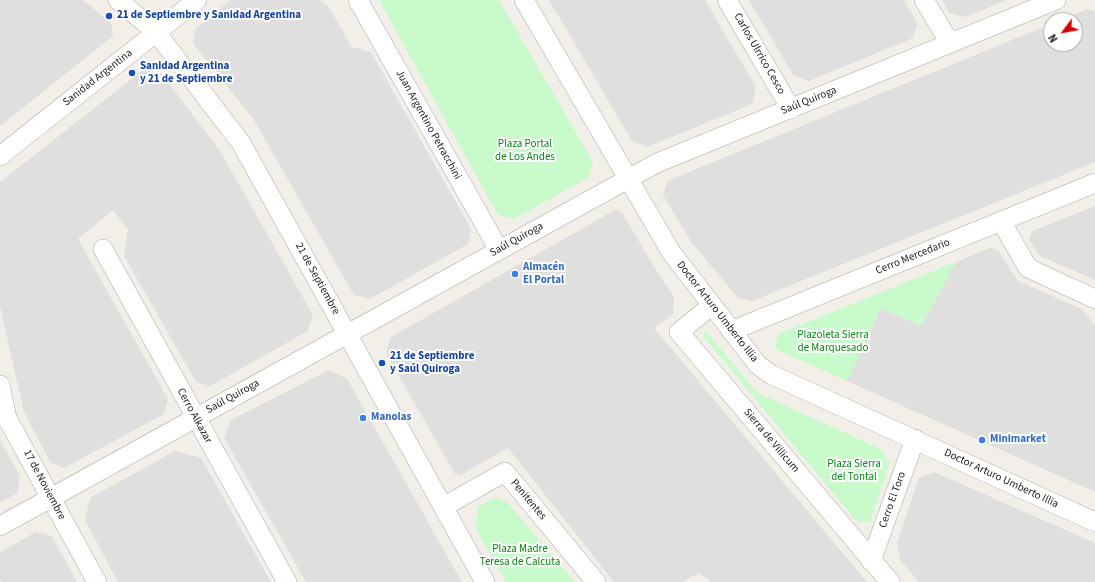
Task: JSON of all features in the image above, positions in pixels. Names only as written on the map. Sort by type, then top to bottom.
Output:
[{"type":"street","name":"21 de Septiembre","points":[[118,0],[156,32],[241,143],[485,582]]},
{"type":"street","name":"Sanidad Argentina","points":[[0,156],[197,0]]},
{"type":"street","name":"Juan Argentino Petracchini","points":[[358,0],[499,250]]},
{"type":"street","name":"Doctor Arturo Umberto Illia","points":[[524,0],[671,252],[711,306],[758,365],[770,374],[1095,522]]},
{"type":"street","name":"Carlos Ulrrico Cesco","points":[[727,0],[791,109]]},
{"type":"street","points":[[924,0],[950,43]]},
{"type":"street","name":"Saúl Quiroga","points":[[0,526],[657,163],[1056,0]]},
{"type":"street","name":"Cerro Mercedario","points":[[731,331],[1095,183]]},
{"type":"street","points":[[1001,222],[1028,268],[1095,299]]},
{"type":"street","name":"Cerro Alkazar","points":[[103,249],[195,418],[287,582]]},
{"type":"street","name":"Sierra de Villicum","points":[[711,306],[679,332],[890,582]]},
{"type":"street","name":"17 de Noviembre","points":[[0,385],[7,418],[97,582]]},
{"type":"street","name":"Cerro El Toro","points":[[871,561],[915,439]]},
{"type":"street","name":"Penitentes","points":[[443,507],[505,472],[596,582]]},
{"type":"shaded area","points":[[0,0],[83,0],[111,23],[113,36],[0,126]]},
{"type":"shaded area","points":[[231,0],[320,0],[328,6],[352,47],[371,52],[471,229],[468,244],[370,299],[354,295],[254,120],[193,43],[196,28]]},
{"type":"shaded area","points":[[549,0],[705,0],[756,87],[752,104],[647,147],[632,141]]},
{"type":"shaded area","points":[[749,0],[904,0],[917,23],[913,38],[809,81],[793,75]]},
{"type":"shaded area","points":[[942,0],[1007,0],[965,17],[949,13]]},
{"type":"shaded area","points":[[1087,9],[1095,11],[1095,162],[752,301],[738,298],[692,243],[663,195],[667,181],[1043,27],[1043,52],[1083,52],[1083,12],[1080,12]]},
{"type":"shaded area","points":[[143,70],[161,73],[220,151],[313,315],[308,331],[210,386],[196,382],[124,256],[128,230],[113,210],[78,239],[168,399],[164,414],[64,468],[51,463],[24,412],[0,306],[0,182]]},
{"type":"shaded area","points":[[1095,206],[1095,280],[1040,256],[1029,240],[1032,231]]},
{"type":"shaded area","points":[[615,210],[622,212],[651,262],[674,297],[673,314],[654,328],[867,582],[711,582],[699,573],[683,582],[614,582],[508,448],[460,475],[455,474],[386,353],[391,337]]},
{"type":"shaded area","points":[[990,248],[998,250],[1018,281],[1082,309],[1095,325],[1095,492],[847,381],[881,308],[921,326],[956,262]]},
{"type":"shaded area","points":[[329,370],[347,379],[462,582],[306,582],[224,438],[231,420]]},
{"type":"shaded area","points":[[0,440],[20,476],[18,493],[0,502]]},
{"type":"shaded area","points":[[175,451],[201,458],[271,582],[118,582],[85,520],[90,498]]},
{"type":"shaded area","points":[[934,472],[1095,543],[1095,582],[919,582],[900,560],[897,543],[919,478]]},
{"type":"shaded area","points":[[36,532],[52,536],[77,582],[2,582],[0,579],[0,552]]},
{"type":"green space","name":"Plaza Portal de Los Andes","points":[[379,0],[499,0],[593,162],[589,177],[514,219],[498,215]]},
{"type":"green space","name":"Plazoleta Sierra de Marquesado","points":[[956,262],[921,326],[881,308],[847,381],[775,349],[778,334]]},
{"type":"green space","name":"Plaza Sierra del Tontal","points":[[704,331],[707,332],[756,392],[882,450],[889,464],[870,522],[857,522],[703,336]]},
{"type":"green space","name":"Plaza Madre Teresa de Calcuta","points":[[495,497],[507,502],[575,582],[506,582],[475,527],[478,507]]},
{"type":"place","name":"21 de Septiembre y Sanidad Argentina","points":[[109,16]]},
{"type":"place","name":"Sanidad Argentina y 21 de Septiembre","points":[[132,73]]},
{"type":"place","name":"Almacén El Portal","points":[[515,274]]},
{"type":"place","name":"21 de Septiembre y Saúl Quiroga","points":[[382,363]]},
{"type":"place","name":"Manolas","points":[[363,418]]},
{"type":"place","name":"Minimarket","points":[[982,440]]}]
